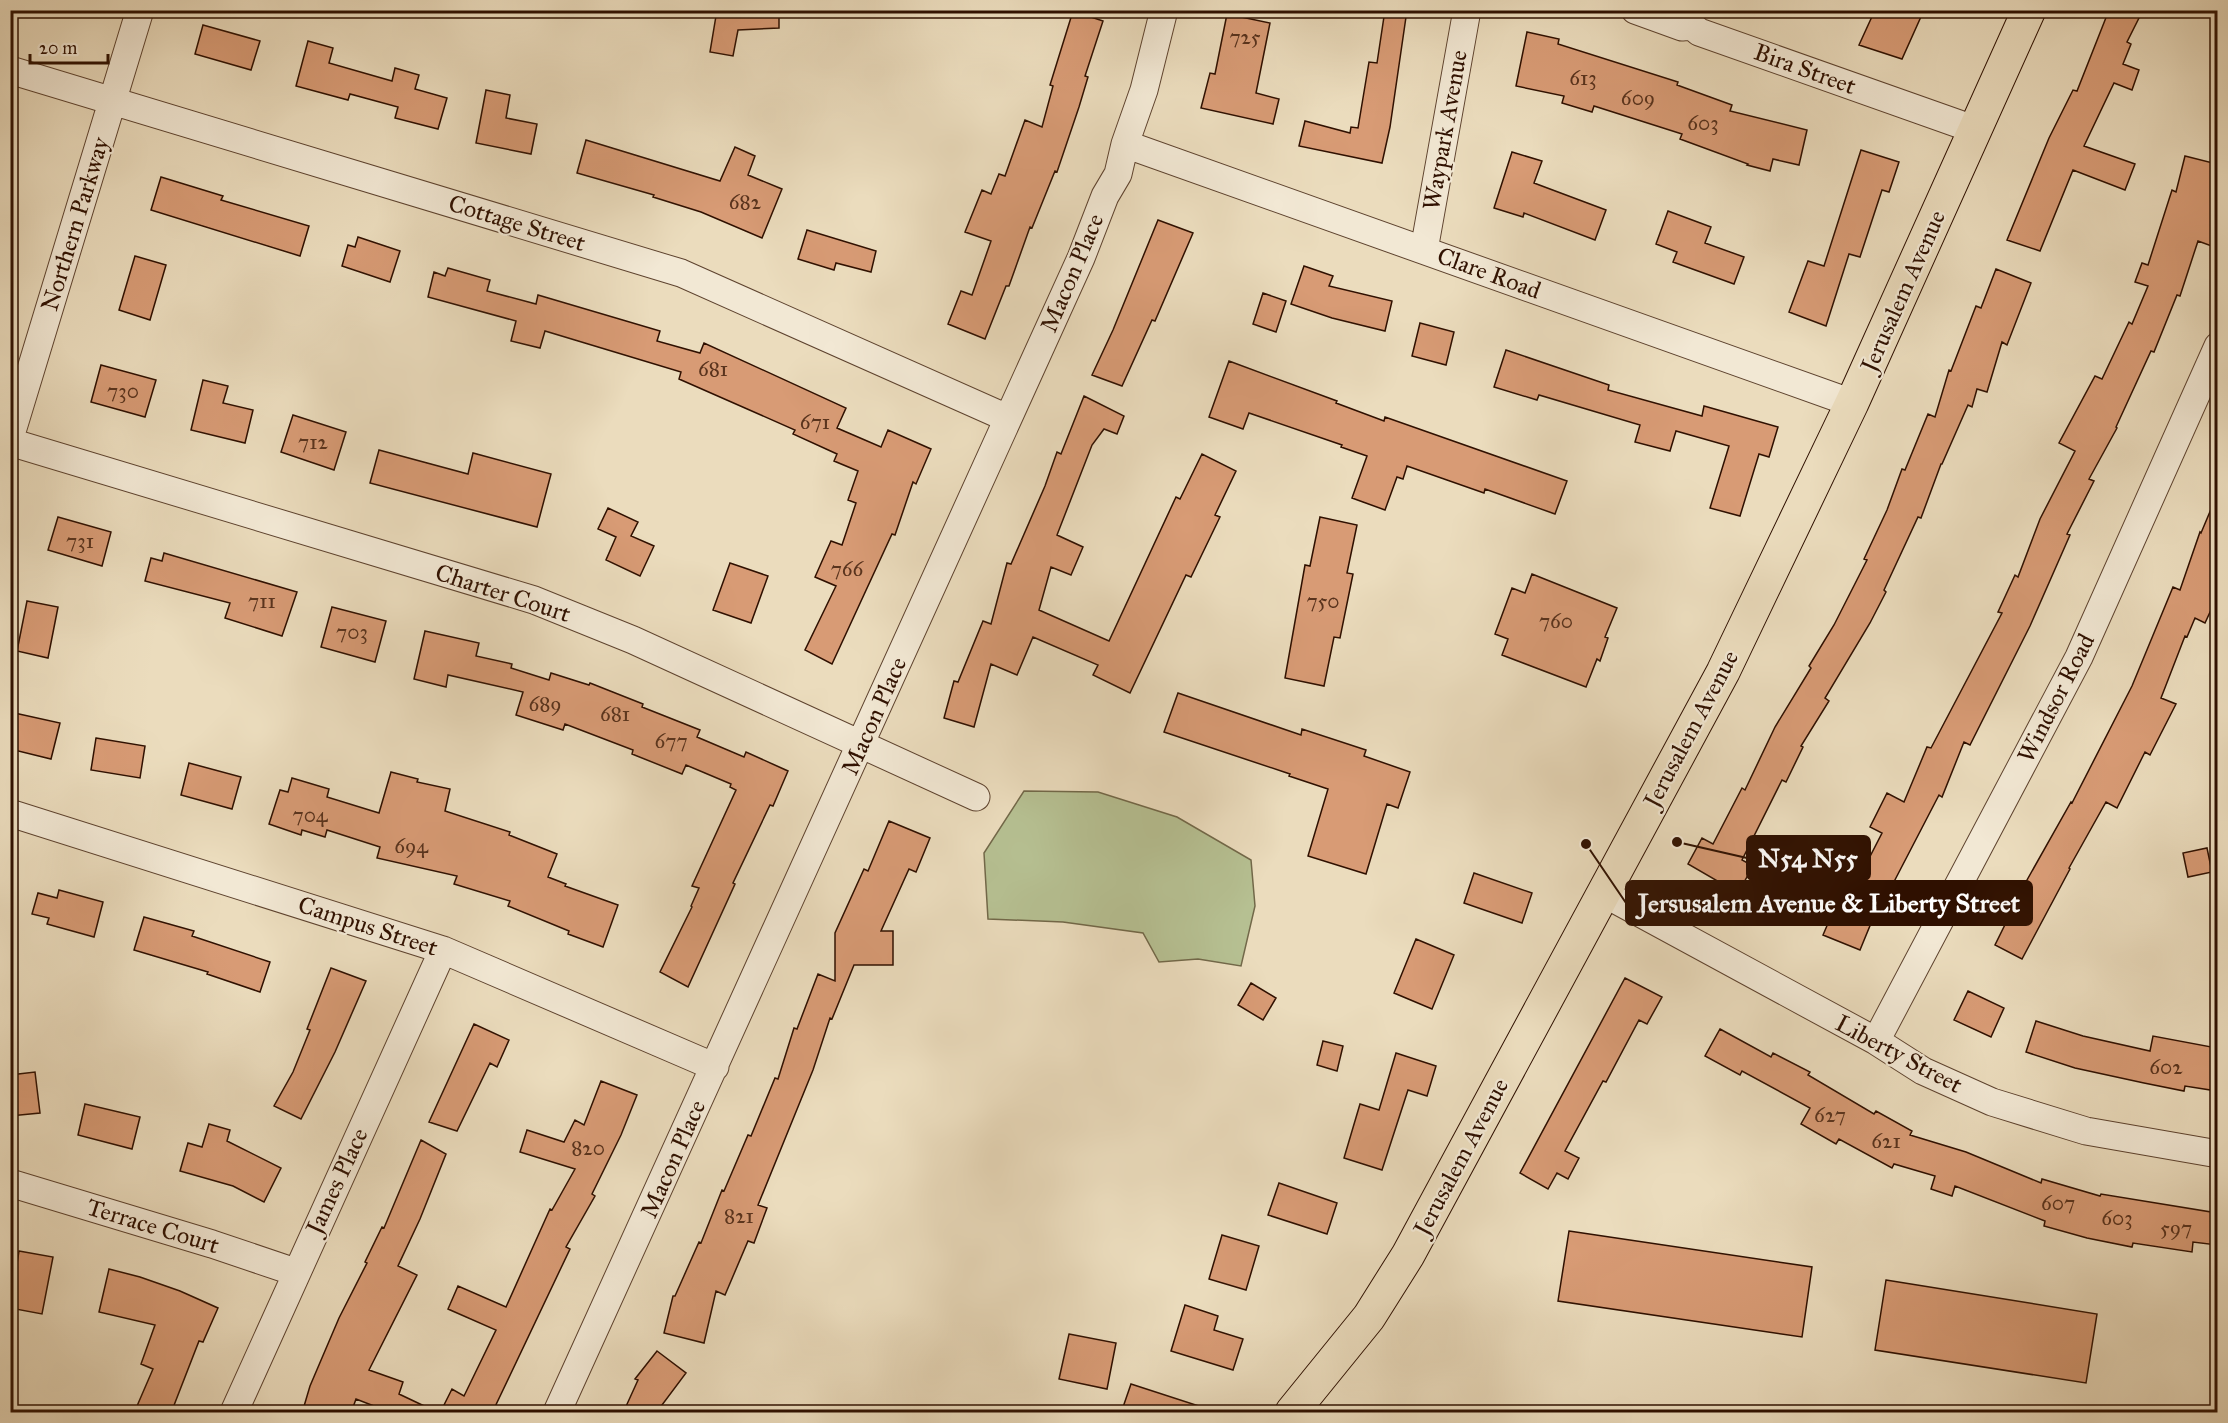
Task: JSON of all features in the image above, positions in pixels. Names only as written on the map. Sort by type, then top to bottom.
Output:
[{"type":"main road","name":"Jerusalem Avenue","points":[[1292,1413],[1369,1317],[1408,1255],[1723,672],[1852,403],[2029,10]]},
{"type":"street","name":"Northern Parkway","points":[[10,440],[140,10]]},
{"type":"street","name":"Macon Place","points":[[557,1413],[1081,258],[1105,196],[1118,174],[1125,144],[1144,90],[1164,10]]},
{"type":"street","name":"Waypark Avenue","points":[[1424,250],[1467,10]]},
{"type":"street","name":"Bira Street","points":[[1635,10],[1682,27],[1704,21],[1976,130]]},
{"type":"street","name":"Cottage Street","points":[[10,70],[681,273],[1007,418]]},
{"type":"street","name":"Clare Road","points":[[1125,144],[1852,403]]},
{"type":"street","name":"Windsor Road","points":[[1876,1041],[2079,657],[2217,346]]},
{"type":"street","name":"Charter Court","points":[[10,440],[534,600],[633,640],[976,797]]},
{"type":"street","name":"Campus Street","points":[[10,813],[443,950],[715,1067]]},
{"type":"street","name":"Liberty Street","points":[[1603,893],[1876,1041],[1923,1071],[1992,1102],[2086,1131],[2217,1154]]},
{"type":"street","name":"James Place","points":[[234,1413],[295,1272],[443,950]]},
{"type":"street","name":"Terrace Court","points":[[10,1183],[212,1244],[295,1272]]},
{"type":"green space","points":[[1024,791],[1098,792],[1177,817],[1251,860],[1255,906],[1241,966],[1198,959],[1159,962],[1143,933],[1063,922],[988,919],[984,853]]},
{"type":"building","points":[[717,10],[779,10],[779,28],[738,30],[733,56],[710,52]]},
{"type":"building","points":[[1385,10],[1407,10],[1390,127],[1382,163],[1299,146],[1305,121],[1350,133],[1351,127],[1358,128],[1369,62],[1377,63]]},
{"type":"building","points":[[1875,10],[1924,10],[1902,59],[1859,45]]},
{"type":"building","points":[[2109,10],[2143,10],[2127,42],[2131,44],[2123,64],[2139,70],[2132,90],[2114,83],[2084,146],[2135,164],[2125,190],[2073,170],[2040,251],[2007,240],[2049,138],[2073,90],[2077,91]]},
{"type":"building","points":[[1073,11],[1103,21],[1085,76],[1088,77],[1057,172],[1055,171],[1032,228],[1030,227],[1009,286],[1006,286],[985,339],[948,324],[961,291],[972,295],[991,241],[965,232],[982,190],[991,194],[999,174],[1005,176],[1025,120],[1042,127],[1053,86],[1050,85]]},
{"type":"building","points":[[1227,14],[1270,23],[1256,93],[1279,99],[1273,124],[1201,108],[1210,73],[1215,74]]},
{"type":"building","points":[[203,25],[260,41],[251,70],[195,54]]},
{"type":"building","points":[[1527,32],[1559,39],[1558,44],[1678,82],[1677,85],[1732,105],[1730,111],[1807,130],[1799,165],[1773,159],[1770,171],[1747,165],[1680,139],[1682,134],[1594,106],[1592,112],[1562,103],[1564,96],[1516,86]]},
{"type":"building","points":[[308,41],[333,48],[329,63],[392,81],[395,68],[419,75],[415,89],[447,98],[438,129],[395,118],[398,107],[350,94],[348,100],[296,86]]},
{"type":"building","points":[[486,90],[510,95],[506,118],[537,124],[531,154],[476,143]]},
{"type":"building","points":[[586,140],[720,181],[735,147],[755,156],[748,175],[782,189],[762,238],[701,212],[653,197],[654,195],[577,173]]},
{"type":"building","points":[[1861,150],[1899,162],[1889,192],[1882,190],[1860,257],[1849,254],[1826,326],[1789,312],[1808,261],[1824,266]]},
{"type":"building","points":[[1512,152],[1542,161],[1534,183],[1606,210],[1595,240],[1524,213],[1523,217],[1494,208]]},
{"type":"building","points":[[2185,156],[2217,164],[2217,205],[2212,221],[2217,223],[2217,248],[2198,241],[2180,296],[2177,295],[2154,352],[2151,351],[2117,428],[2089,479],[2094,481],[2067,534],[2070,535],[2030,626],[1970,745],[1964,742],[1942,797],[1939,795],[1884,901],[1881,899],[1860,950],[1823,935],[1853,865],[1863,870],[1882,833],[1870,827],[1887,793],[1904,802],[1927,747],[1931,748],[2002,613],[1998,612],[2015,575],[2018,577],[2040,519],[2075,451],[2059,443],[2095,376],[2102,379],[2129,322],[2132,324],[2148,286],[2135,282],[2142,263],[2148,265],[2172,190],[2176,192]]},
{"type":"building","points":[[161,177],[223,196],[221,200],[309,226],[300,256],[151,210]]},
{"type":"building","points":[[1668,211],[1711,227],[1705,243],[1744,257],[1734,284],[1673,262],[1677,252],[1656,244]]},
{"type":"building","points":[[1158,220],[1193,233],[1155,321],[1152,320],[1122,386],[1092,375]]},
{"type":"building","points":[[807,230],[876,251],[871,272],[836,263],[834,270],[798,259]]},
{"type":"building","points":[[358,237],[400,251],[390,282],[342,266],[348,245],[355,247]]},
{"type":"building","points":[[135,256],[166,265],[150,320],[119,310]]},
{"type":"building","points":[[1304,266],[1333,276],[1329,286],[1392,301],[1385,331],[1332,318],[1291,304]]},
{"type":"building","points":[[448,268],[490,280],[487,291],[536,304],[538,295],[660,331],[657,341],[700,353],[704,343],[846,408],[837,428],[881,447],[888,430],[931,449],[916,484],[913,482],[895,535],[892,534],[832,664],[805,650],[836,586],[815,577],[831,541],[842,545],[856,503],[848,500],[858,471],[834,461],[837,454],[793,434],[795,430],[679,379],[681,372],[545,331],[540,348],[511,341],[516,321],[428,297],[434,272],[445,276]]},
{"type":"building","points":[[1996,269],[2031,283],[2007,345],[2002,342],[1987,392],[1977,389],[1972,407],[1968,405],[1941,464],[1921,518],[1918,517],[1884,590],[1886,592],[1825,698],[1829,701],[1801,746],[1803,747],[1786,782],[1782,780],[1742,860],[1753,866],[1738,893],[1688,864],[1702,838],[1713,844],[1742,788],[1745,790],[1775,727],[1834,625],[1867,560],[1864,559],[1928,414],[1935,417],[1949,370],[1951,371],[1976,306],[1981,308]]},
{"type":"building","points":[[1263,293],[1286,301],[1276,332],[1253,324]]},
{"type":"building","points":[[1420,323],[1454,332],[1446,365],[1412,356]]},
{"type":"building","points":[[1506,350],[1609,385],[1608,390],[1702,416],[1704,406],[1778,427],[1769,457],[1759,454],[1740,516],[1710,508],[1729,446],[1676,431],[1670,451],[1635,442],[1640,425],[1539,395],[1537,400],[1494,387]]},
{"type":"building","points":[[1229,361],[1384,421],[1385,417],[1567,481],[1555,514],[1485,489],[1484,493],[1407,466],[1403,479],[1397,477],[1385,510],[1352,498],[1367,456],[1249,413],[1243,429],[1209,417]]},
{"type":"building","points":[[101,365],[156,380],[145,417],[91,402]]},
{"type":"building","points":[[203,380],[228,386],[223,403],[253,410],[245,443],[191,430]]},
{"type":"building","points":[[1084,396],[1124,416],[1117,434],[1104,429],[1092,445],[1057,535],[1083,547],[1071,575],[1051,567],[1039,610],[1109,641],[1176,497],[1180,499],[1202,454],[1236,471],[1215,515],[1220,517],[1191,577],[1186,575],[1130,693],[1093,675],[1098,665],[1033,637],[1017,675],[991,664],[974,727],[944,718],[954,681],[958,682],[983,621],[991,624],[1007,563],[1011,564],[1045,486],[1057,452],[1061,454]]},
{"type":"building","points":[[293,415],[346,432],[334,470],[281,452]]},
{"type":"building","points":[[379,450],[468,474],[473,453],[551,474],[537,527],[370,483]]},
{"type":"building","points":[[2217,495],[2217,597],[2205,623],[2195,618],[2187,637],[2185,636],[2161,698],[2176,704],[2150,755],[2145,752],[2117,808],[2106,802],[2022,959],[1995,945],[2027,880],[2072,803],[2132,686],[2173,587],[2180,590],[2200,532]]},
{"type":"building","points":[[608,508],[638,522],[631,536],[654,546],[640,576],[606,560],[616,537],[598,529]]},
{"type":"building","points":[[58,517],[111,532],[102,566],[48,550]]},
{"type":"building","points":[[1320,517],[1357,525],[1347,573],[1353,574],[1340,638],[1334,637],[1324,686],[1285,678],[1305,565],[1310,566]]},
{"type":"building","points":[[164,553],[297,592],[282,636],[225,618],[230,603],[145,581],[151,558],[162,561]]},
{"type":"building","points":[[730,563],[768,576],[751,623],[713,610]]},
{"type":"building","points":[[1532,574],[1617,608],[1605,637],[1608,638],[1600,661],[1597,659],[1586,687],[1502,655],[1508,639],[1495,634],[1512,588],[1525,593]]},
{"type":"building","points":[[27,601],[58,607],[48,658],[17,651]]},
{"type":"building","points":[[332,607],[386,621],[375,662],[321,647]]},
{"type":"building","points":[[425,631],[479,643],[476,656],[512,664],[511,668],[549,680],[551,673],[589,685],[590,683],[700,730],[697,737],[744,757],[746,752],[788,771],[773,806],[770,805],[733,883],[735,884],[688,987],[660,972],[692,907],[699,888],[692,886],[736,790],[730,787],[731,784],[686,765],[682,774],[632,754],[633,750],[565,724],[563,730],[516,715],[523,692],[448,675],[446,687],[414,679]]},
{"type":"building","points":[[1178,693],[1301,735],[1302,729],[1366,750],[1364,756],[1410,772],[1398,808],[1387,804],[1366,874],[1308,856],[1328,789],[1164,732]]},
{"type":"building","points":[[10,712],[60,723],[51,759],[10,749]]},
{"type":"building","points":[[96,738],[145,746],[140,778],[91,770]]},
{"type":"building","points":[[189,763],[241,777],[232,809],[181,795]]},
{"type":"building","points":[[391,772],[418,779],[417,782],[450,789],[445,811],[510,832],[509,835],[557,854],[548,877],[566,884],[565,886],[618,905],[603,947],[568,934],[569,931],[508,906],[510,901],[454,884],[457,876],[377,858],[380,847],[327,830],[325,837],[302,830],[301,835],[269,824],[280,790],[288,792],[292,778],[329,789],[327,797],[379,813]]},
{"type":"building","points":[[889,821],[930,838],[916,872],[909,869],[881,931],[893,931],[893,965],[854,965],[832,1019],[830,1018],[813,1070],[758,1205],[767,1208],[754,1243],[748,1241],[725,1295],[716,1291],[704,1343],[664,1333],[673,1296],[675,1296],[699,1242],[701,1243],[722,1190],[724,1191],[748,1135],[751,1136],[775,1078],[778,1079],[794,1028],[797,1029],[818,974],[835,981],[835,933],[864,869],[868,871]]},
{"type":"building","points":[[2207,848],[2212,872],[2188,877],[2183,853]]},
{"type":"building","points":[[1474,873],[1532,893],[1522,923],[1464,903]]},
{"type":"building","points":[[59,890],[103,902],[94,937],[47,924],[49,918],[32,914],[38,893],[57,898]]},
{"type":"building","points":[[144,917],[194,931],[192,936],[270,962],[260,992],[207,974],[208,972],[134,950]]},
{"type":"building","points":[[1416,939],[1454,955],[1432,1009],[1394,993]]},
{"type":"building","points":[[331,968],[366,981],[335,1052],[301,1119],[274,1106],[293,1072]]},
{"type":"building","points":[[1625,978],[1662,997],[1647,1024],[1639,1020],[1565,1151],[1579,1158],[1568,1179],[1557,1173],[1548,1189],[1520,1173]]},
{"type":"building","points":[[1251,983],[1276,998],[1263,1020],[1238,1005]]},
{"type":"building","points":[[1968,991],[2004,1008],[1991,1037],[1954,1020]]},
{"type":"building","points":[[2036,1021],[2083,1036],[2150,1051],[2153,1036],[2217,1048],[2217,1091],[2185,1086],[2184,1091],[2144,1083],[2075,1068],[2026,1052]]},
{"type":"building","points":[[474,1024],[509,1040],[497,1067],[490,1063],[457,1131],[429,1122]]},
{"type":"building","points":[[1720,1029],[1771,1057],[1773,1053],[1810,1072],[1808,1075],[1874,1114],[1876,1111],[1912,1131],[1910,1135],[1966,1152],[2041,1183],[2042,1179],[2100,1196],[2101,1194],[2217,1213],[2217,1245],[2193,1242],[2192,1252],[2133,1243],[2132,1247],[2044,1226],[2045,1221],[1955,1186],[1952,1196],[1931,1189],[1935,1176],[1894,1164],[1892,1168],[1839,1139],[1836,1144],[1801,1124],[1810,1108],[1742,1071],[1740,1075],[1705,1056]]},
{"type":"building","points":[[1323,1041],[1343,1046],[1337,1071],[1317,1065]]},
{"type":"building","points":[[1396,1053],[1436,1066],[1427,1096],[1408,1090],[1382,1170],[1344,1158],[1360,1104],[1379,1110]]},
{"type":"building","points":[[35,1072],[40,1113],[10,1116],[10,1075]]},
{"type":"building","points":[[601,1081],[637,1095],[621,1135],[592,1194],[595,1196],[566,1247],[570,1249],[493,1411],[496,1413],[440,1413],[452,1389],[464,1396],[496,1330],[448,1309],[458,1286],[506,1307],[550,1209],[552,1210],[575,1169],[520,1152],[527,1130],[564,1142],[575,1120],[584,1125]]},
{"type":"building","points":[[85,1104],[140,1117],[132,1149],[78,1135]]},
{"type":"building","points":[[209,1124],[230,1130],[227,1141],[281,1168],[264,1202],[233,1186],[180,1171],[188,1143],[202,1147]]},
{"type":"building","points":[[421,1140],[446,1154],[398,1266],[417,1275],[369,1370],[403,1382],[399,1394],[439,1413],[392,1413],[356,1399],[351,1413],[302,1413],[310,1386],[339,1318],[367,1263],[365,1262],[382,1227],[384,1228]]},
{"type":"building","points":[[1279,1183],[1337,1203],[1327,1234],[1268,1215]]},
{"type":"building","points":[[1569,1231],[1812,1267],[1802,1337],[1558,1301]]},
{"type":"building","points":[[1222,1235],[1259,1246],[1246,1290],[1209,1279]]},
{"type":"building","points":[[19,1251],[53,1257],[42,1314],[10,1308]]},
{"type":"building","points":[[109,1269],[180,1291],[218,1308],[203,1342],[199,1341],[171,1413],[134,1413],[153,1369],[141,1364],[155,1325],[99,1312]]},
{"type":"building","points":[[1886,1280],[2097,1314],[2086,1383],[1875,1350]]},
{"type":"building","points":[[1185,1305],[1218,1316],[1214,1330],[1243,1339],[1233,1370],[1171,1351]]},
{"type":"building","points":[[1069,1334],[1116,1343],[1107,1389],[1059,1379]]},
{"type":"building","points":[[657,1351],[686,1373],[656,1413],[623,1413],[638,1380],[635,1379]]},
{"type":"building","points":[[1131,1384],[1205,1408],[1204,1413],[1121,1413]]},
{"type":"place","name":"N54 N55","points":[[1677,842]]},
{"type":"place","name":"Jersusalem Avenue & Liberty Street","points":[[1586,844]]}]
